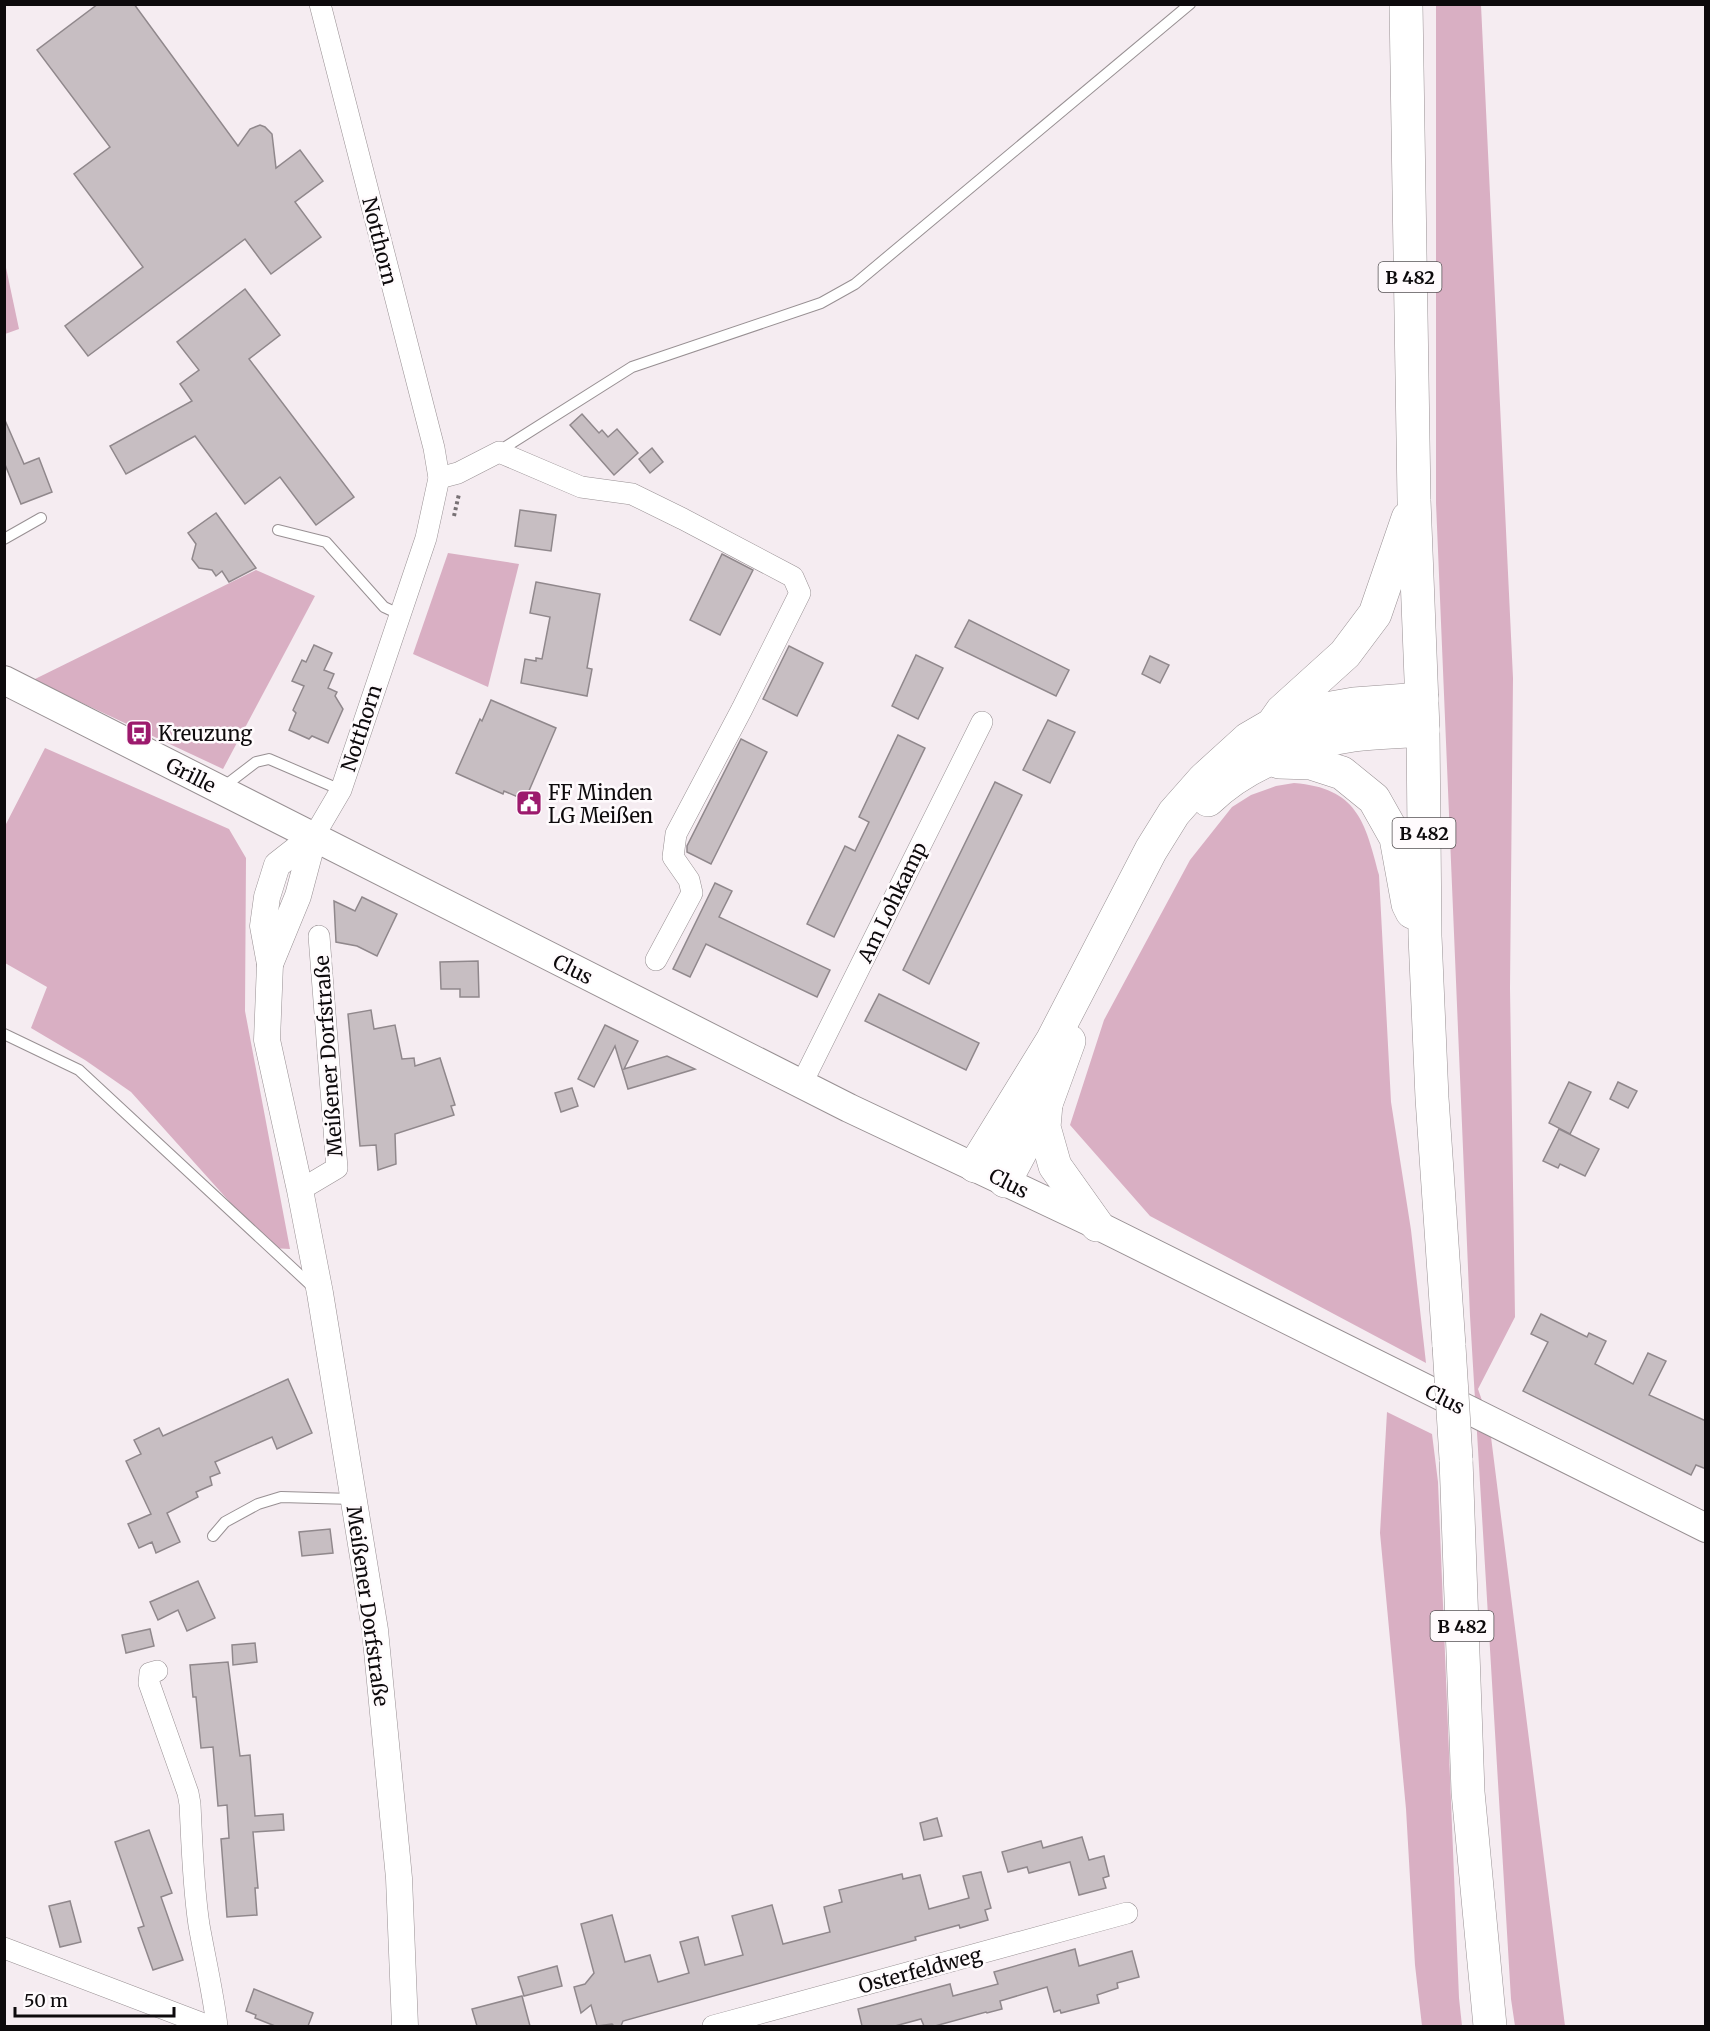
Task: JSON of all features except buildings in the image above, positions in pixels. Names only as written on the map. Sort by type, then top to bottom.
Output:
[{"type":"main road","name":"B 482","points":[[1406,4],[1414,500],[1422,715],[1425,936],[1432,1098],[1456,1459],[1468,1792],[1490,2026]]},
{"type":"main road","points":[[1272,725],[1282,711],[1345,654],[1375,614],[1414,500]]},
{"type":"main road","name":"Grille","points":[[4,680],[314,836]]},
{"type":"main road","points":[[975,1166],[1052,1041],[1151,850],[1174,813],[1204,778],[1248,739],[1272,725],[1320,710],[1354,704],[1422,715]]},
{"type":"main road","points":[[1005,1181],[1046,1104],[1067,1045],[1142,891],[1190,817],[1220,788],[1265,761],[1305,746],[1354,735],[1422,715]]},
{"type":"main road","points":[[1265,761],[1311,763],[1342,773],[1374,799],[1396,838],[1408,904],[1425,936]]},
{"type":"main road","name":"Clus","points":[[314,836],[849,1108],[1097,1225],[1706,1528]]},
{"type":"main road","points":[[1046,1104],[1044,1127],[1055,1166],[1097,1225]]},
{"type":"street","name":"Notthorn","points":[[314,836],[341,790],[448,475],[431,436],[320,4]]},
{"type":"street","points":[[448,475],[499,452],[581,487],[632,494],[793,577],[800,593],[676,834],[673,856],[689,880],[692,893],[656,960]]},
{"type":"street","name":"Am Lohkamp","points":[[802,1083],[982,722]]},
{"type":"street","name":"Meißener Dorfstraße","points":[[314,836],[297,896],[270,964],[267,1040],[320,1293],[375,1630],[399,1878],[405,2026]]},
{"type":"street","name":"Meißener Dorfstraße","points":[[300,1190],[337,1168],[319,936]]},
{"type":"street","points":[[157,1671],[150,1673],[149,1683],[190,1804],[193,1878],[217,2026]]},
{"type":"street","name":"Osterfeldweg","points":[[713,2026],[1127,1913]]},
{"type":"street","points":[[4,1948],[209,2026]]},
{"type":"lane","points":[[499,452],[632,368],[821,303],[855,284],[1190,4]]},
{"type":"lane","points":[[4,539],[41,518]]},
{"type":"lane","points":[[278,530],[326,542],[384,607],[399,614]]},
{"type":"lane","points":[[219,790],[256,762],[269,759],[341,790]]},
{"type":"lane","points":[[4,1034],[79,1070],[320,1293]]},
{"type":"lane","points":[[213,1536],[225,1522],[258,1504],[281,1497],[353,1499]]},
{"type":"path","points":[[448,475],[458,503],[452,522]]},
{"type":"shaded area","points":[[1436,5],[1481,5],[1513,678],[1510,988],[1515,1317],[1478,1389],[1489,1421],[1565,2026],[1515,2026],[1511,1999],[1470,1316],[1436,503]]},
{"type":"shaded area","points":[[5,263],[19,329],[4,334]]},
{"type":"shaded area","points":[[448,553],[519,564],[488,687],[413,654]]},
{"type":"shaded area","points":[[256,570],[315,596],[223,769],[33,680]]},
{"type":"shaded area","points":[[45,748],[229,829],[246,858],[245,1011],[290,1249],[271,1248],[131,1092],[85,1060],[31,1028],[47,987],[5,963],[5,826]]},
{"type":"shaded area","points":[[1294,783],[1315,786],[1345,800],[1363,823],[1379,875],[1391,1102],[1411,1230],[1426,1363],[1150,1216],[1070,1125],[1104,1020],[1190,860],[1232,807],[1251,795],[1276,786]]},
{"type":"shaded area","points":[[1387,1412],[1432,1434],[1438,1482],[1462,2026],[1422,2026],[1415,1965],[1406,1809],[1380,1533]]},
{"type":"place","name":"Kreuzung","points":[[139,733]]},
{"type":"place","name":"FF Minden LG Meißen","points":[[529,803]]}]
